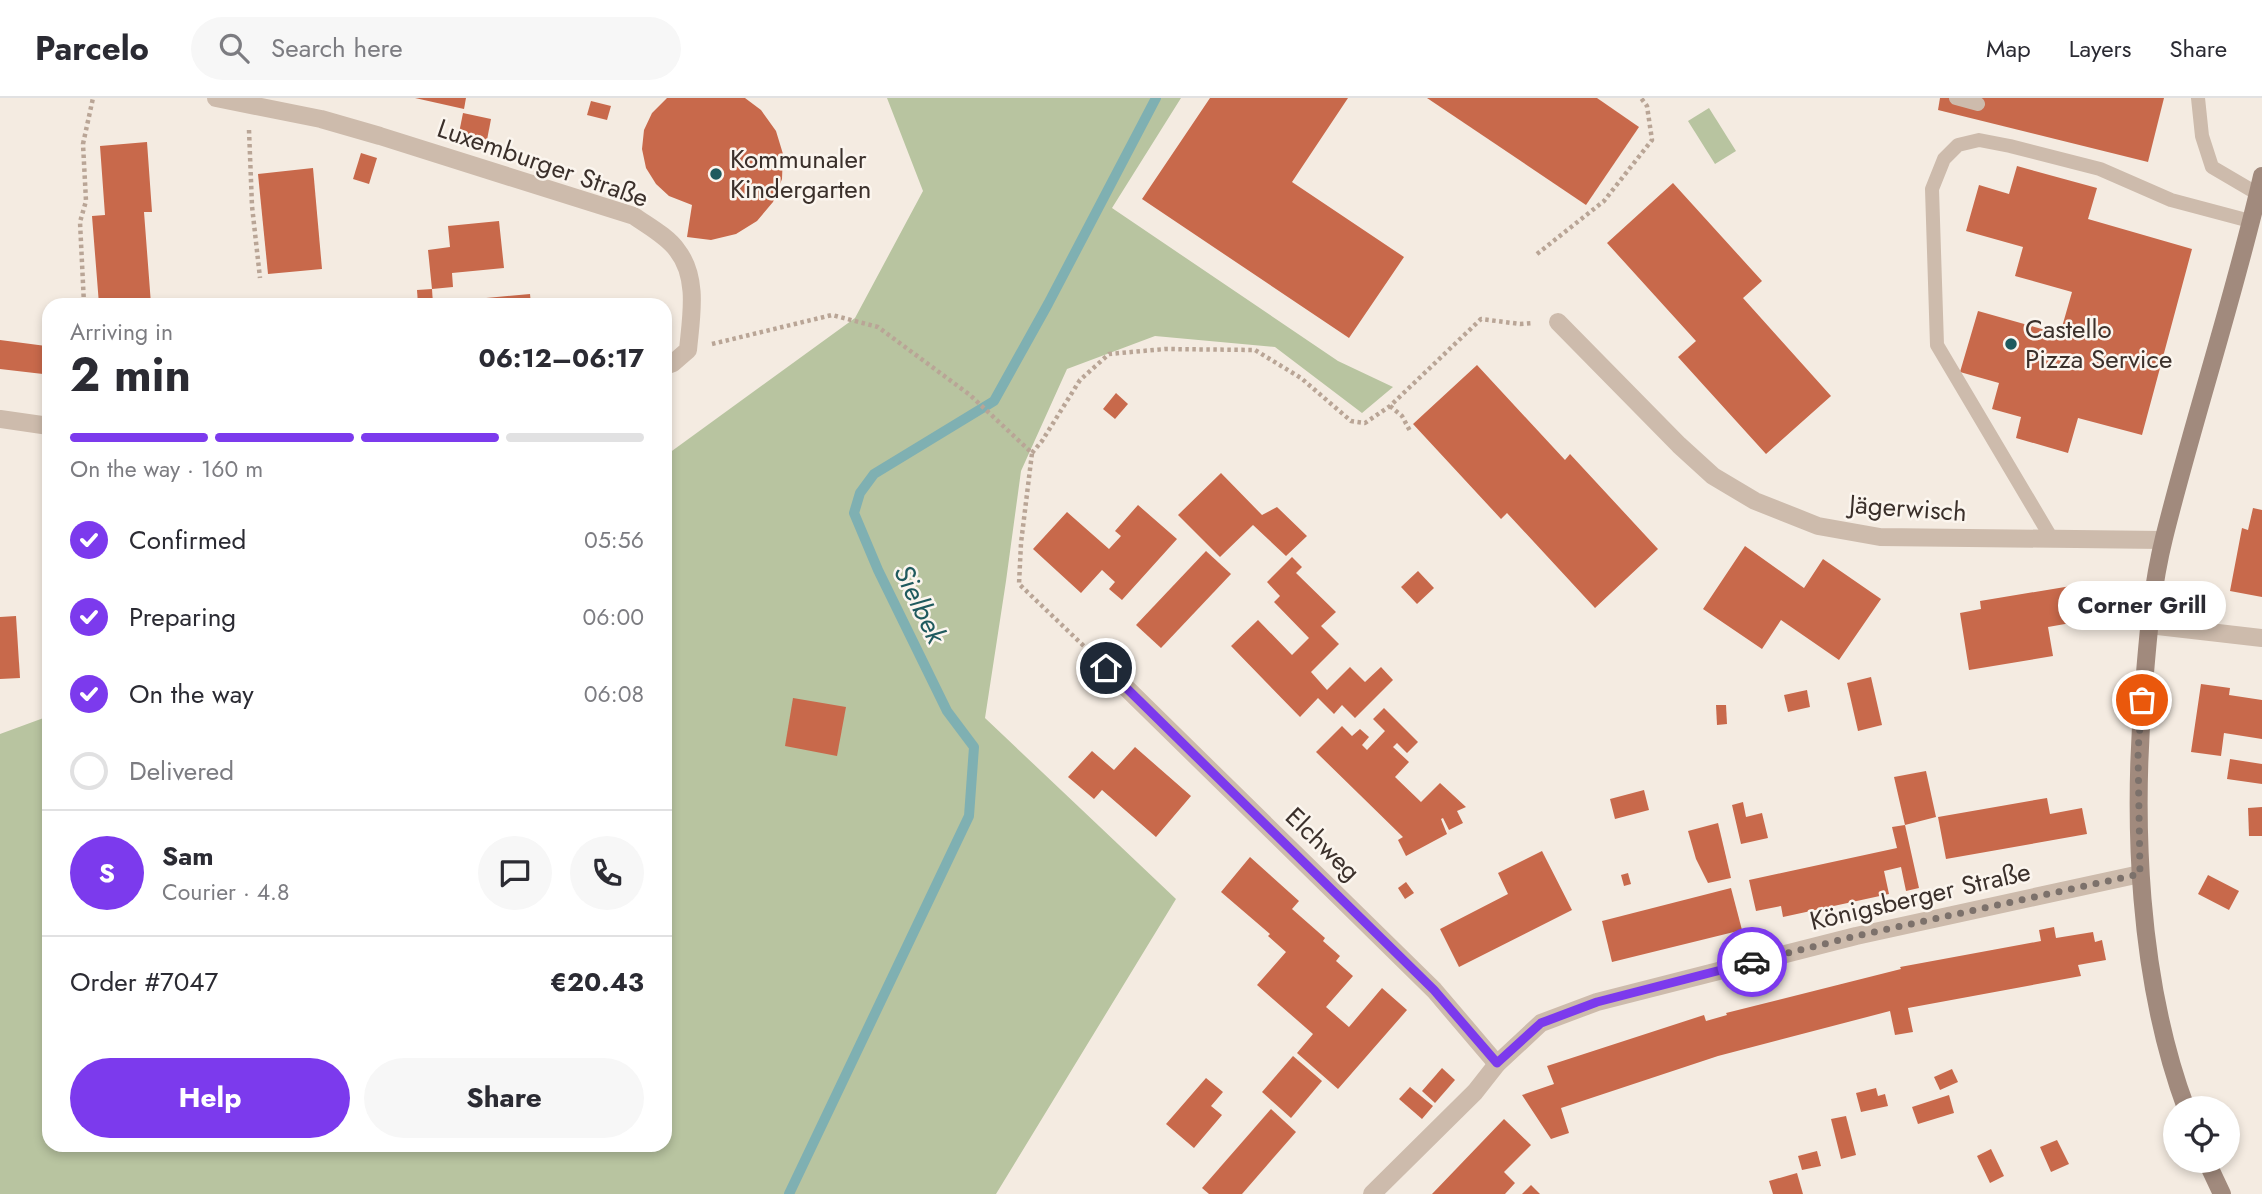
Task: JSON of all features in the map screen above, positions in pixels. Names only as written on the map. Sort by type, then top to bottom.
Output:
[{"type":"main road","points":[[2181,1096],[2155,997],[2140,874],[2138,751],[2149,625],[2163,540],[2261,188]]},
{"type":"main road","points":[[2212,1173],[2222,1194]]},
{"type":"street","name":"Luxemburger Straße","points":[[216,98],[321,119],[634,216],[677,250],[688,272],[692,296],[688,350]]},
{"type":"street","name":"Jägerwisch","points":[[1558,321],[1679,445],[1713,476],[1755,501],[1818,526],[1880,537],[2163,540]]},
{"type":"street","points":[[672,363],[688,350]]},
{"type":"street","points":[[0,419],[42,425]]},
{"type":"street","points":[[2149,625],[2262,638]]},
{"type":"street","name":"Elchweg","points":[[1106,668],[1434,990],[1497,1063]]},
{"type":"street","name":"Königsberger Straße","points":[[1372,1194],[1475,1092],[1497,1063],[1541,1023],[1597,1002],[1856,936],[2140,874]]},
{"type":"lane","points":[[1956,98],[1978,104]]},
{"type":"lane","points":[[2198,98],[2203,136],[2212,167],[2261,188]]},
{"type":"lane","points":[[2052,539],[1937,345],[1932,190],[1944,159],[1958,145],[1979,140],[2100,169],[2171,200],[2250,220]]},
{"type":"path","points":[[84,298],[80,222],[86,201],[83,144],[93,98]]},
{"type":"path","points":[[1537,254],[1604,201],[1652,140],[1647,106],[1641,98]]},
{"type":"path","points":[[248,105],[252,206],[260,278]]},
{"type":"path","points":[[688,350],[832,315],[878,327],[970,395],[1032,453]]},
{"type":"path","points":[[1106,668],[1019,584],[1032,453],[1080,380],[1110,354],[1165,349],[1255,350],[1301,378],[1352,421],[1365,422],[1390,406],[1481,319],[1520,324],[1558,321]]},
{"type":"path","points":[[1390,406],[1402,416],[1410,431]]},
{"type":"green space","points":[[887,98],[1181,98],[1112,208],[1338,361],[1393,387],[1362,413],[1275,347],[1155,336],[1067,369],[1021,471],[985,718],[1176,899],[996,1194],[0,1194],[0,734],[42,719],[42,1152],[672,1152],[672,451],[855,318],[923,191]]},
{"type":"green space","points":[[1709,108],[1736,151],[1715,164],[1688,121]]},
{"type":"building","points":[[415,98],[466,98],[464,109]]},
{"type":"building","name":"Kommunaler Kindergarten","points":[[667,98],[745,98],[761,110],[776,131],[783,154],[782,179],[773,202],[757,221],[736,234],[711,240],[687,237],[692,205],[669,196],[656,184],[646,168],[642,149],[644,130],[652,113]]},
{"type":"building","points":[[1210,98],[1348,98],[1292,182],[1404,257],[1349,338],[1142,199]]},
{"type":"building","points":[[1427,98],[1597,98],[1639,127],[1586,205]]},
{"type":"building","points":[[1940,98],[2164,98],[2148,162],[1938,110]]},
{"type":"building","points":[[591,101],[611,106],[607,120],[587,115]]},
{"type":"building","points":[[463,113],[491,119],[487,140],[459,133]]},
{"type":"building","points":[[147,142],[152,212],[144,212],[151,298],[99,298],[92,216],[105,215],[100,146]]},
{"type":"building","points":[[361,153],[377,158],[369,184],[353,179]]},
{"type":"building","points":[[2017,166],[2097,188],[2088,219],[2192,249],[2142,435],[2078,418],[2068,453],[2016,438],[2021,417],[1992,409],[1999,383],[1960,372],[1978,311],[2060,334],[2072,292],[2015,276],[2023,247],[1966,231],[1979,185],[2009,194]]},
{"type":"building","points":[[313,168],[322,269],[268,274],[258,174]]},
{"type":"building","points":[[1673,183],[1762,281],[1743,298],[1831,396],[1766,454],[1678,357],[1696,341],[1607,243]]},
{"type":"building","points":[[499,221],[504,268],[452,273],[453,287],[432,289],[428,250],[450,247],[448,226]]},
{"type":"building","points":[[432,289],[433,298],[418,298],[417,290]]},
{"type":"building","points":[[530,294],[530,298],[487,298]]},
{"type":"building","points":[[0,340],[42,345],[42,374],[0,369]]},
{"type":"building","points":[[1477,365],[1565,460],[1570,454],[1658,549],[1595,608],[1507,513],[1501,519],[1413,424]]},
{"type":"building","points":[[1116,393],[1128,404],[1115,419],[1103,409]]},
{"type":"building","points":[[1221,473],[1262,515],[1277,507],[1307,536],[1286,556],[1253,525],[1220,557],[1178,515]]},
{"type":"building","points":[[1138,505],[1177,539],[1122,600],[1109,589],[1115,582],[1102,570],[1081,593],[1033,549],[1067,512],[1109,549],[1121,536],[1115,531]]},
{"type":"building","points":[[2253,508],[2262,510],[2262,597],[2230,591],[2242,528],[2248,530]]},
{"type":"building","points":[[1745,546],[1804,588],[1823,559],[1881,599],[1839,660],[1781,620],[1762,649],[1703,609]]},
{"type":"building","points":[[1206,551],[1231,574],[1161,648],[1136,625]]},
{"type":"building","points":[[1292,557],[1302,567],[1296,573],[1336,612],[1321,626],[1339,644],[1311,672],[1327,690],[1350,667],[1365,682],[1381,667],[1393,680],[1355,718],[1342,705],[1334,714],[1318,698],[1300,717],[1231,646],[1258,620],[1292,655],[1309,638],[1274,602],[1280,596],[1267,582]]},
{"type":"building","points":[[1418,571],[1434,588],[1417,604],[1401,587]]},
{"type":"building","points":[[2077,585],[2082,621],[2048,627],[2053,656],[1969,670],[1960,613],[1981,609],[1980,601]]},
{"type":"building","points":[[16,616],[20,678],[0,679],[0,617]]},
{"type":"building","points":[[1871,677],[1882,725],[1858,731],[1847,683]]},
{"type":"building","points":[[2201,684],[2230,688],[2229,695],[2262,700],[2262,739],[2224,733],[2221,756],[2191,752]]},
{"type":"building","points":[[1807,690],[1810,707],[1788,712],[1784,695]]},
{"type":"building","points":[[793,698],[846,707],[837,756],[785,746]]},
{"type":"building","points":[[1716,705],[1726,705],[1727,724],[1717,725]]},
{"type":"building","points":[[1384,708],[1418,742],[1407,753],[1397,743],[1393,747],[1409,762],[1395,777],[1421,802],[1440,783],[1466,807],[1457,811],[1463,823],[1449,830],[1443,818],[1441,819],[1447,834],[1406,856],[1398,840],[1403,837],[1316,752],[1342,726],[1352,736],[1360,729],[1369,737],[1362,745],[1367,750],[1385,731],[1373,719]]},
{"type":"building","points":[[1135,747],[1191,796],[1156,837],[1102,790],[1094,799],[1068,777],[1092,751],[1114,770]]},
{"type":"building","points":[[2230,759],[2262,764],[2262,784],[2227,779]]},
{"type":"building","points":[[1926,771],[1936,817],[1905,825],[1894,777]]},
{"type":"building","points":[[1644,790],[1649,810],[1615,819],[1610,799]]},
{"type":"building","points":[[2047,798],[2050,814],[2082,808],[2087,834],[1946,859],[1938,817]]},
{"type":"building","points":[[1743,802],[1746,817],[1762,813],[1768,838],[1741,844],[1732,805]]},
{"type":"building","points":[[2262,807],[2262,836],[2249,836],[2248,808]]},
{"type":"building","points":[[1718,823],[1731,878],[1708,883],[1696,859],[1688,831]]},
{"type":"building","points":[[1905,825],[1919,888],[1906,891],[1901,867],[1884,871],[1889,894],[1783,917],[1781,906],[1756,911],[1749,880],[1897,848],[1892,827]]},
{"type":"building","points":[[1542,851],[1572,910],[1459,967],[1440,929],[1508,894],[1498,873]]},
{"type":"building","points":[[1250,857],[1299,901],[1292,909],[1325,938],[1323,941],[1340,956],[1336,961],[1353,976],[1326,1007],[1349,1027],[1382,988],[1407,1010],[1338,1089],[1297,1053],[1313,1034],[1257,985],[1286,952],[1268,936],[1270,934],[1221,892]]},
{"type":"building","points":[[1628,873],[1631,884],[1624,886],[1621,875]]},
{"type":"building","points":[[2208,875],[2239,891],[2229,910],[2198,894]]},
{"type":"building","points":[[1406,882],[1414,893],[1405,899],[1398,888]]},
{"type":"building","points":[[1731,888],[1742,930],[1612,962],[1602,921]]},
{"type":"building","points":[[2054,927],[2056,938],[2093,932],[2095,942],[2102,940],[2106,960],[2078,965],[2081,976],[1908,1008],[1913,1032],[1895,1035],[1890,1011],[1718,1056],[1561,1108],[1569,1133],[1551,1139],[1522,1095],[1554,1084],[1547,1066],[1704,1015],[1706,1021],[1727,1015],[1726,1013],[1901,969],[1900,967],[2041,941],[2039,930]]},
{"type":"building","points":[[1293,1056],[1322,1081],[1291,1118],[1262,1092]]},
{"type":"building","points":[[1442,1068],[1455,1080],[1435,1103],[1422,1091]]},
{"type":"building","points":[[1952,1069],[1958,1082],[1940,1090],[1934,1077]]},
{"type":"building","points":[[1206,1078],[1223,1092],[1211,1106],[1222,1115],[1194,1148],[1166,1124]]},
{"type":"building","points":[[1410,1087],[1433,1106],[1422,1119],[1399,1099]]},
{"type":"building","points":[[1876,1088],[1878,1096],[1885,1094],[1888,1106],[1861,1112],[1856,1093]]},
{"type":"building","points":[[1949,1095],[1954,1113],[1918,1124],[1912,1107]]},
{"type":"building","points":[[1271,1109],[1296,1132],[1242,1194],[1209,1194],[1202,1188]]},
{"type":"building","points":[[1846,1116],[1856,1155],[1841,1159],[1831,1119]]},
{"type":"building","points":[[1504,1119],[1531,1145],[1504,1172],[1515,1183],[1505,1194],[1432,1194]]},
{"type":"building","points":[[2057,1140],[2069,1164],[2051,1172],[2040,1147]]},
{"type":"building","points":[[1991,1149],[2004,1176],[1990,1183],[1977,1156]]},
{"type":"building","points":[[1817,1151],[1821,1166],[1802,1170],[1798,1156]]},
{"type":"building","points":[[1797,1173],[1803,1194],[1773,1194],[1769,1181]]},
{"type":"building","points":[[1531,1185],[1540,1194],[1522,1194]]},
{"type":"waterway","name":"Sielbek","points":[[789,1194],[969,816],[974,747],[947,711],[878,570],[854,513],[860,493],[874,474],[994,401],[1156,98]]},
{"type":"way so far","points":[[1752,962],[1856,936],[2140,874],[2138,751],[2142,700]]},
{"type":"place","name":"Kommunaler Kindergarten","points":[[716,174]]},
{"type":"place","name":"Castello Pizza Service","points":[[2011,344]]},
{"type":"place","name":"Corner Grill","points":[[2142,700]]},
{"type":"route","points":[[1106,668],[1434,990],[1497,1063],[1541,1023],[1597,1002],[1752,962]]}]
